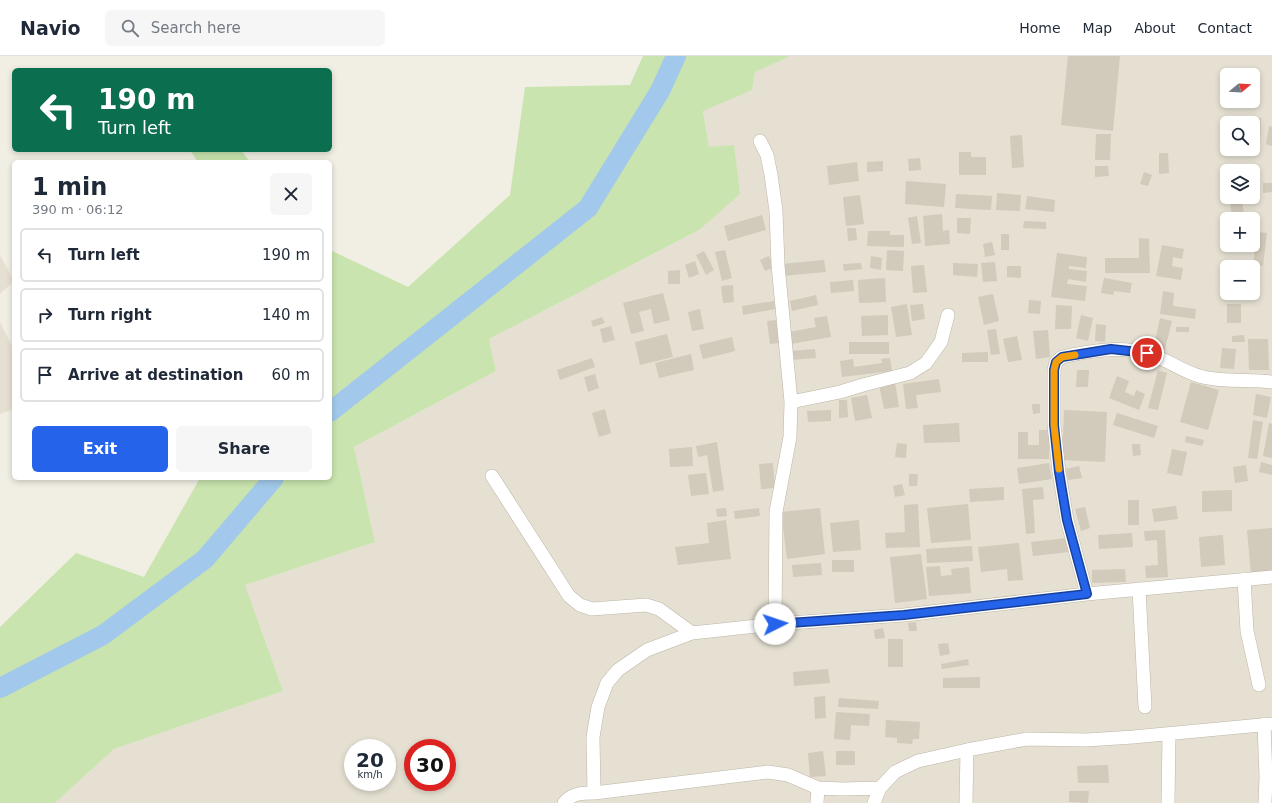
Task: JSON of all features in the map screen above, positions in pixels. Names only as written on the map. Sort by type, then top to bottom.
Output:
[{"type":"street","points":[[760,141],[767,155],[776,211],[778,265],[791,402],[790,437],[776,512],[775,624]]},
{"type":"street","points":[[791,402],[840,392],[910,373],[926,363],[941,342],[948,315]]},
{"type":"street","points":[[1087,594],[1067,520],[1059,472],[1054,425],[1054,370],[1056,362],[1062,357],[1111,349],[1147,353],[1196,375],[1222,381],[1258,380],[1272,382]]},
{"type":"street","points":[[492,476],[569,596],[580,605],[592,609],[646,605],[659,609],[692,633]]},
{"type":"street","points":[[594,793],[593,737],[598,708],[607,683],[618,670],[647,650],[692,633],[775,624],[904,615],[1087,594],[1272,577]]},
{"type":"street","points":[[1244,579],[1248,631],[1259,685]]},
{"type":"street","points":[[1139,589],[1145,707]]},
{"type":"street","points":[[874,803],[880,788],[895,772],[918,761],[967,750],[1027,739],[1086,740],[1169,735],[1268,724],[1265,803]]},
{"type":"street","points":[[1168,803],[1169,735]]},
{"type":"street","points":[[966,803],[967,750]]},
{"type":"street","points":[[564,803],[568,797],[579,794],[768,772],[788,775],[818,788],[843,790],[880,788]]},
{"type":"street","points":[[817,803],[818,788]]},
{"type":"shaded area","points":[[788,56],[1272,56],[1272,803],[55,803],[114,749],[283,691],[245,585],[375,542],[354,447],[496,371],[489,339],[699,230],[709,147],[703,110],[752,90],[755,72]]},
{"type":"shaded area","points":[[0,255],[12,277],[12,283],[0,294]]},
{"type":"shaded area","points":[[0,322],[12,346],[12,410],[0,414]]},
{"type":"green space","points":[[643,56],[788,56],[755,72],[752,90],[703,111],[709,147],[734,145],[740,194],[699,230],[489,339],[496,371],[354,447],[375,542],[245,585],[283,691],[114,749],[55,803],[0,803],[0,627],[76,553],[144,577],[199,480],[332,480],[332,251],[408,287],[510,195],[525,87],[630,85]]},
{"type":"green space","points":[[191,152],[242,152],[248,160],[197,160]]},
{"type":"building","points":[[1068,56],[1120,56],[1113,131],[1061,125]]},
{"type":"building","points":[[1260,118],[1261,118],[1260,147]]},
{"type":"building","points":[[1269,126],[1272,127],[1272,146],[1266,144]]},
{"type":"building","points":[[1096,134],[1111,134],[1110,160],[1095,160]]},
{"type":"building","points":[[1022,135],[1024,167],[1012,168],[1010,136]]},
{"type":"building","points":[[959,152],[971,152],[971,157],[986,157],[986,175],[959,175]]},
{"type":"building","points":[[1159,153],[1168,153],[1169,173],[1159,174]]},
{"type":"building","points":[[920,158],[921,170],[909,171],[908,159]]},
{"type":"building","points":[[883,161],[883,171],[867,172],[867,162]]},
{"type":"building","points":[[857,162],[859,181],[829,185],[827,166]]},
{"type":"building","points":[[1095,166],[1108,166],[1109,176],[1095,177]]},
{"type":"building","points":[[1144,172],[1152,175],[1148,186],[1140,184]]},
{"type":"building","points":[[906,181],[946,184],[944,207],[905,204]]},
{"type":"building","points":[[1263,183],[1272,183],[1272,192],[1263,193]]},
{"type":"building","points":[[997,193],[1021,195],[1020,211],[996,210]]},
{"type":"building","points":[[956,194],[992,196],[991,210],[955,208]]},
{"type":"building","points":[[860,195],[864,224],[846,226],[843,197]]},
{"type":"building","points":[[1027,196],[1055,200],[1054,212],[1025,209]]},
{"type":"building","points":[[1230,204],[1243,204],[1244,212],[1231,212]]},
{"type":"building","points":[[942,214],[943,231],[949,230],[950,244],[925,246],[923,216]]},
{"type":"building","points":[[762,215],[766,230],[728,241],[724,226]]},
{"type":"building","points":[[917,216],[921,243],[912,244],[908,218]]},
{"type":"building","points":[[957,218],[971,218],[970,234],[957,233]]},
{"type":"building","points":[[1024,221],[1046,222],[1046,229],[1023,228]]},
{"type":"building","points":[[847,228],[856,228],[857,240],[848,241]]},
{"type":"building","points":[[868,231],[890,231],[890,235],[904,235],[904,247],[867,246]]},
{"type":"building","points":[[1260,232],[1267,233],[1263,266],[1260,266],[1260,260],[1254,260],[1255,252],[1260,252]]},
{"type":"building","points":[[1001,234],[1009,234],[1009,250],[1001,250]]},
{"type":"building","points":[[1139,238],[1149,239],[1150,273],[1105,273],[1105,258],[1139,258]]},
{"type":"building","points":[[992,242],[995,255],[985,257],[983,244]]},
{"type":"building","points":[[1162,245],[1184,249],[1182,259],[1173,257],[1172,266],[1183,268],[1181,280],[1156,276]]},
{"type":"building","points":[[725,250],[732,278],[722,281],[715,252]]},
{"type":"building","points":[[887,250],[904,251],[903,271],[886,270]]},
{"type":"building","points":[[704,251],[714,270],[706,275],[696,255]]},
{"type":"building","points":[[1057,253],[1087,257],[1086,268],[1069,266],[1069,269],[1087,271],[1086,282],[1068,279],[1067,284],[1087,286],[1085,301],[1051,297]]},
{"type":"building","points":[[769,256],[774,267],[765,271],[760,260]]},
{"type":"building","points":[[871,256],[882,258],[881,270],[870,268]]},
{"type":"building","points":[[824,260],[826,272],[782,276],[781,264]]},
{"type":"building","points":[[695,261],[699,274],[689,278],[685,265]]},
{"type":"building","points":[[995,262],[997,281],[983,282],[981,263]]},
{"type":"building","points":[[861,263],[862,269],[844,271],[843,264]]},
{"type":"building","points":[[953,263],[978,264],[977,277],[953,275]]},
{"type":"building","points":[[924,265],[927,292],[913,293],[911,266]]},
{"type":"building","points":[[1007,266],[1021,266],[1021,278],[1007,277]]},
{"type":"building","points":[[680,270],[680,284],[668,284],[668,271]]},
{"type":"building","points":[[885,278],[886,302],[859,303],[858,280]]},
{"type":"building","points":[[1104,278],[1132,283],[1130,293],[1114,291],[1113,295],[1101,293]]},
{"type":"building","points":[[853,280],[854,291],[831,293],[830,282]]},
{"type":"building","points":[[733,285],[734,302],[723,303],[721,286]]},
{"type":"building","points":[[1163,291],[1174,293],[1173,306],[1196,309],[1195,319],[1160,314]]},
{"type":"building","points":[[663,293],[670,320],[654,324],[651,309],[639,312],[644,331],[631,334],[623,303]]},
{"type":"building","points":[[993,294],[999,321],[984,325],[978,297]]},
{"type":"building","points":[[816,295],[818,305],[792,311],[790,301]]},
{"type":"building","points":[[1029,300],[1041,301],[1040,314],[1028,313]]},
{"type":"building","points":[[774,301],[775,309],[743,315],[742,306]]},
{"type":"building","points":[[907,304],[912,335],[896,337],[891,307]]},
{"type":"building","points":[[923,304],[925,319],[912,321],[910,305]]},
{"type":"building","points":[[1227,304],[1241,304],[1241,323],[1227,323]]},
{"type":"building","points":[[1056,305],[1072,306],[1071,329],[1055,329]]},
{"type":"building","points":[[700,309],[704,329],[692,331],[688,312]]},
{"type":"building","points":[[888,315],[888,335],[862,336],[861,316]]},
{"type":"building","points":[[1081,315],[1093,318],[1088,341],[1076,338]]},
{"type":"building","points":[[827,316],[831,337],[791,344],[789,332],[816,327],[814,318]]},
{"type":"building","points":[[602,317],[605,323],[593,327],[591,321]]},
{"type":"building","points":[[1160,318],[1172,321],[1164,353],[1153,350]]},
{"type":"building","points":[[776,320],[779,343],[770,344],[767,321]]},
{"type":"building","points":[[1096,324],[1106,325],[1105,342],[1095,341]]},
{"type":"building","points":[[611,326],[615,340],[603,343],[600,329]]},
{"type":"building","points":[[1176,327],[1189,327],[1189,332],[1176,332]]},
{"type":"building","points":[[996,329],[1000,354],[991,355],[987,330]]},
{"type":"building","points":[[1048,330],[1050,357],[1036,359],[1033,331]]},
{"type":"building","points":[[667,334],[673,357],[640,365],[635,342]]},
{"type":"building","points":[[1244,335],[1245,342],[1232,342],[1232,336]]},
{"type":"building","points":[[1017,336],[1022,360],[1008,362],[1003,339]]},
{"type":"building","points":[[732,337],[735,351],[703,359],[699,345]]},
{"type":"building","points":[[1248,339],[1268,339],[1269,370],[1249,370]]},
{"type":"building","points":[[849,342],[889,342],[889,354],[849,354]]},
{"type":"building","points":[[1222,348],[1236,349],[1234,369],[1220,368]]},
{"type":"building","points":[[815,349],[816,358],[791,360],[790,351]]},
{"type":"building","points":[[988,352],[988,362],[962,362],[962,353]]},
{"type":"building","points":[[691,354],[694,370],[659,378],[655,363]]},
{"type":"building","points":[[592,358],[595,367],[560,380],[557,370]]},
{"type":"building","points":[[890,358],[892,371],[842,377],[840,361],[853,359],[854,367],[882,363],[881,359]]},
{"type":"building","points":[[1077,370],[1089,370],[1088,387],[1076,387]]},
{"type":"building","points":[[1158,370],[1167,373],[1158,410],[1148,408]]},
{"type":"building","points":[[595,374],[599,388],[588,392],[584,377]]},
{"type":"building","points":[[1117,376],[1129,381],[1125,392],[1134,396],[1136,390],[1145,394],[1139,410],[1109,398]]},
{"type":"building","points":[[939,379],[941,392],[916,395],[918,408],[906,409],[903,384]]},
{"type":"building","points":[[895,382],[899,407],[884,409],[879,385]]},
{"type":"building","points":[[1191,382],[1219,390],[1208,430],[1180,422]]},
{"type":"building","points":[[1256,394],[1271,397],[1267,418],[1253,415]]},
{"type":"building","points":[[867,395],[872,418],[855,421],[851,398]]},
{"type":"building","points":[[839,400],[847,400],[848,417],[839,418]]},
{"type":"building","points":[[1032,404],[1040,404],[1040,413],[1033,414]]},
{"type":"building","points":[[605,409],[611,433],[599,437],[592,413]]},
{"type":"building","points":[[831,410],[831,421],[808,422],[807,411]]},
{"type":"building","points":[[1064,410],[1107,412],[1105,462],[1062,460]]},
{"type":"building","points":[[1117,413],[1158,426],[1154,438],[1113,425]]},
{"type":"building","points":[[1253,420],[1263,422],[1257,459],[1248,458]]},
{"type":"building","points":[[959,423],[960,442],[924,443],[923,425]]},
{"type":"building","points":[[1269,423],[1272,424],[1272,458],[1263,456]]},
{"type":"building","points":[[1039,430],[1049,430],[1049,459],[1018,459],[1018,432],[1028,432],[1028,445],[1039,445]]},
{"type":"building","points":[[1186,436],[1204,440],[1202,446],[1185,442]]},
{"type":"building","points":[[717,442],[724,490],[713,492],[707,455],[698,457],[696,446]]},
{"type":"building","points":[[897,443],[907,444],[906,458],[895,457]]},
{"type":"building","points":[[1132,444],[1140,444],[1141,455],[1133,456]]},
{"type":"building","points":[[692,447],[693,466],[670,467],[669,449]]},
{"type":"building","points":[[1172,449],[1187,452],[1182,476],[1167,473]]},
{"type":"building","points":[[1261,462],[1272,465],[1272,475],[1259,472]]},
{"type":"building","points":[[773,463],[775,488],[761,489],[759,464]]},
{"type":"building","points":[[1049,463],[1052,479],[1019,484],[1017,468]]},
{"type":"building","points":[[1246,465],[1248,481],[1235,483],[1233,467]]},
{"type":"building","points":[[1079,466],[1082,478],[1068,480],[1066,469]]},
{"type":"building","points":[[706,473],[709,494],[691,496],[688,475]]},
{"type":"building","points":[[909,474],[918,474],[917,486],[909,486]]},
{"type":"building","points":[[902,484],[905,495],[895,497],[893,486]]},
{"type":"building","points":[[1004,487],[1004,500],[970,502],[969,489]]},
{"type":"building","points":[[1043,487],[1044,499],[1033,500],[1035,533],[1026,534],[1022,489]]},
{"type":"building","points":[[1232,490],[1232,511],[1202,512],[1202,491]]},
{"type":"building","points":[[1128,500],[1139,500],[1139,525],[1128,525]]},
{"type":"building","points":[[918,504],[920,547],[886,548],[885,533],[905,532],[904,505]]},
{"type":"building","points":[[968,504],[971,540],[931,543],[927,508]]},
{"type":"building","points":[[1176,506],[1178,519],[1154,522],[1152,509]]},
{"type":"building","points":[[1085,507],[1090,528],[1081,531],[1075,509]]},
{"type":"building","points":[[726,508],[727,516],[717,517],[716,509]]},
{"type":"building","points":[[759,508],[760,516],[735,519],[734,511]]},
{"type":"building","points":[[820,508],[825,554],[787,559],[781,512]]},
{"type":"building","points":[[726,520],[731,559],[678,565],[675,547],[709,543],[707,523]]},
{"type":"building","points":[[859,520],[861,550],[833,552],[830,523]]},
{"type":"building","points":[[1272,528],[1272,573],[1251,575],[1247,530]]},
{"type":"building","points":[[1165,530],[1168,577],[1146,578],[1145,566],[1158,565],[1157,540],[1145,541],[1144,531]]},
{"type":"building","points":[[1132,533],[1133,547],[1099,549],[1098,535]]},
{"type":"building","points":[[1223,535],[1225,565],[1201,567],[1199,537]]},
{"type":"building","points":[[1067,538],[1069,552],[1033,556],[1031,542]]},
{"type":"building","points":[[1019,543],[1023,580],[1008,581],[1007,569],[981,572],[978,547]]},
{"type":"building","points":[[972,546],[973,561],[927,563],[926,549]]},
{"type":"building","points":[[921,554],[927,599],[895,603],[890,557]]},
{"type":"building","points":[[832,560],[854,560],[854,572],[832,572]]},
{"type":"building","points":[[821,563],[822,575],[793,577],[792,565]]},
{"type":"building","points":[[940,566],[941,576],[952,575],[951,569],[969,567],[971,593],[929,596],[926,567]]},
{"type":"building","points":[[1125,569],[1126,582],[1092,583],[1092,570]]},
{"type":"building","points":[[916,622],[917,631],[909,631],[908,623]]},
{"type":"building","points":[[883,628],[885,638],[875,639],[874,630]]},
{"type":"building","points":[[888,639],[903,639],[903,667],[888,667]]},
{"type":"building","points":[[948,643],[950,654],[940,656],[938,644]]},
{"type":"building","points":[[968,659],[969,665],[942,669],[941,664]]},
{"type":"building","points":[[828,669],[830,683],[794,686],[793,672]]},
{"type":"building","points":[[980,677],[980,688],[943,688],[943,678]]},
{"type":"building","points":[[825,696],[826,718],[815,719],[814,697]]},
{"type":"building","points":[[839,698],[879,701],[878,709],[838,707]]},
{"type":"building","points":[[836,712],[870,714],[869,726],[851,725],[850,740],[834,739]]},
{"type":"building","points":[[886,720],[920,722],[919,739],[913,739],[912,744],[897,743],[897,738],[885,737]]},
{"type":"building","points":[[823,751],[826,776],[810,777],[808,753]]},
{"type":"building","points":[[836,751],[855,751],[855,765],[836,765]]},
{"type":"building","points":[[1108,765],[1109,783],[1078,783],[1077,766]]},
{"type":"building","points":[[1069,791],[1089,791],[1088,803],[1069,802]]},
{"type":"waterway","points":[[332,410],[588,208],[660,91],[676,56]]},
{"type":"waterway","points":[[0,688],[103,635],[205,559],[272,480]]},
{"type":"slow traffic","points":[[1059,469],[1054,425],[1054,370],[1056,362],[1062,357],[1075,355]]},
{"type":"route","points":[[775,624],[904,615],[1087,594],[1067,520],[1059,472],[1054,425],[1054,370],[1056,362],[1062,357],[1111,349],[1147,353]]}]
